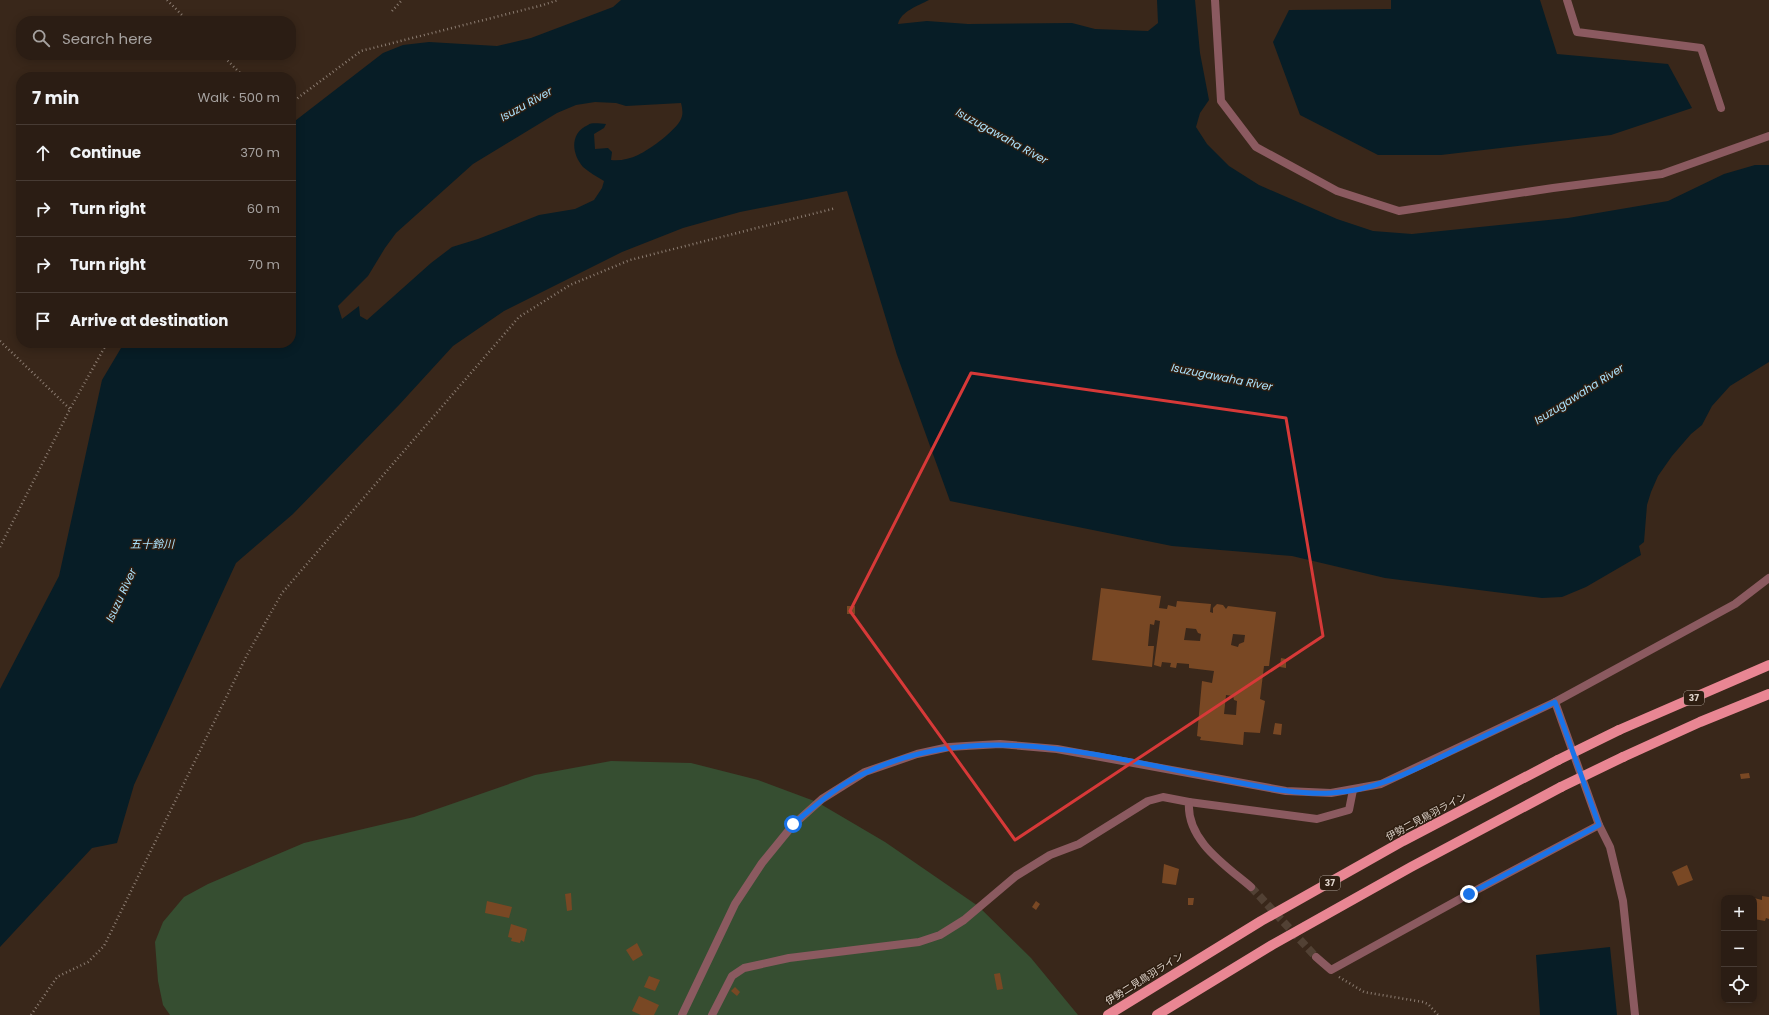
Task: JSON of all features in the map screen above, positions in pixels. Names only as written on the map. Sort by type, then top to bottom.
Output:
[{"type":"main road","name":"伊勢二見鳥羽ライン","points":[[1108,1015],[1268,917],[1403,841],[1619,730],[1769,665]]},
{"type":"main road","name":"37","points":[[1157,1015],[1279,941],[1411,867],[1561,787],[1700,722],[1769,694]]},
{"type":"street","points":[[1215,0],[1221,102],[1256,147],[1337,191],[1399,210],[1662,174],[1769,136]]},
{"type":"street","points":[[1567,0],[1578,32],[1701,48],[1721,108]]},
{"type":"street","points":[[682,1015],[734,904],[762,863],[793,824],[822,799],[865,772],[890,763],[950,747],[1000,744],[1056,749],[1286,791],[1331,793],[1381,784],[1410,772],[1555,702],[1735,604],[1769,578]]},
{"type":"street","points":[[1555,702],[1599,825],[1610,847],[1623,901],[1636,1015]]},
{"type":"street","points":[[712,1015],[732,976],[744,968],[795,957],[919,942],[940,935],[964,920],[1016,876],[1050,855],[1079,844],[1148,801],[1163,798],[1317,819],[1349,810],[1353,790]]},
{"type":"street","points":[[1189,802],[1188,808],[1194,830],[1200,840],[1212,853],[1251,887]]},
{"type":"street","points":[[1316,957],[1331,970],[1476,890],[1599,825]]},
{"type":"path","points":[[167,0],[183,16]]},
{"type":"path","points":[[392,11],[402,0]]},
{"type":"path","points":[[296,99],[361,51],[543,6],[558,0]]},
{"type":"path","points":[[227,60],[239,72]]},
{"type":"path","points":[[31,1015],[57,976],[88,962],[104,946],[246,655],[282,593],[519,317],[570,285],[630,260],[836,208]]},
{"type":"path","points":[[0,341],[70,409]]},
{"type":"path","points":[[0,547],[70,409],[104,348]]},
{"type":"path","points":[[1331,970],[1343,981],[1364,992],[1423,1002],[1428,1004],[1438,1015]]},
{"type":"highlighted area","points":[[971,373],[1286,418],[1323,636],[1015,840],[850,611]]},
{"type":"green space","points":[[611,761],[691,763],[758,780],[817,802],[885,842],[978,906],[1031,958],[1078,1015],[170,1015],[163,1005],[158,981],[155,942],[163,922],[184,897],[208,884],[304,843],[414,817],[535,775]]},
{"type":"water","points":[[621,0],[929,0],[906,12],[898,24],[927,21],[968,24],[1072,23],[1095,29],[1148,31],[1158,23],[1157,0],[1195,0],[1200,53],[1209,100],[1200,113],[1196,127],[1207,144],[1229,166],[1259,185],[1337,219],[1373,231],[1412,234],[1568,218],[1668,201],[1724,174],[1755,165],[1769,165],[1769,362],[1730,386],[1712,406],[1702,425],[1691,434],[1672,456],[1658,476],[1647,505],[1644,542],[1639,546],[1641,555],[1586,587],[1562,597],[1542,598],[1385,578],[1292,556],[1172,546],[950,501],[897,355],[847,191],[740,212],[683,228],[622,252],[504,311],[453,346],[399,405],[293,514],[236,563],[134,785],[117,843],[92,848],[0,947],[0,689],[59,576],[102,380],[121,348],[296,348],[296,120],[383,53],[403,45],[429,42],[497,46],[531,38],[613,7]],"holes":[[[595,102],[616,103],[626,106],[681,103],[682,116],[676,126],[656,144],[638,155],[621,160],[611,160],[612,152],[608,148],[595,149],[594,134],[604,128],[606,124],[594,123],[588,125],[578,133],[574,144],[576,156],[583,167],[604,181],[602,188],[594,200],[575,209],[539,215],[478,239],[452,247],[431,263],[367,320],[360,316],[359,306],[342,319],[338,306],[368,276],[396,233],[473,164],[557,113],[576,105]]]},
{"type":"water","points":[[1391,0],[1540,0],[1557,54],[1668,64],[1692,108],[1611,135],[1441,155],[1378,155],[1300,115],[1273,42],[1289,10],[1391,9]]},
{"type":"water","points":[[1610,947],[1617,1015],[1540,1015],[1536,955]]},
{"type":"building","points":[[1101,588],[1161,596],[1159,608],[1167,609],[1168,605],[1176,607],[1177,601],[1211,604],[1210,612],[1213,613],[1213,608],[1217,604],[1223,605],[1226,609],[1228,606],[1276,612],[1269,666],[1264,666],[1260,699],[1265,701],[1260,733],[1244,732],[1243,745],[1200,740],[1201,737],[1197,736],[1202,681],[1212,683],[1214,671],[1189,668],[1189,664],[1177,663],[1176,668],[1170,667],[1171,663],[1162,662],[1161,667],[1154,665],[1160,621],[1155,620],[1154,625],[1150,624],[1148,646],[1154,646],[1152,667],[1092,660]],"holes":[[[1186,628],[1196,629],[1198,633],[1201,634],[1200,641],[1184,640]],[[1233,634],[1245,635],[1244,642],[1239,644],[1238,647],[1231,645]],[[1226,695],[1233,696],[1234,700],[1237,701],[1236,715],[1224,714]]]},
{"type":"building","points":[[847,606],[855,606],[855,614],[847,614]]},
{"type":"building","points":[[1281,658],[1286,659],[1286,668],[1280,667]]},
{"type":"building","points":[[1275,723],[1282,724],[1281,735],[1273,734]]},
{"type":"building","points":[[1749,773],[1750,778],[1741,779],[1740,774]]},
{"type":"building","points":[[1164,864],[1179,869],[1176,885],[1162,883]]},
{"type":"building","points":[[1687,865],[1693,880],[1678,886],[1672,872]]},
{"type":"building","points":[[571,893],[572,910],[567,911],[565,894]]},
{"type":"building","points":[[1762,896],[1769,897],[1769,919],[1766,918],[1765,921],[1757,920],[1757,899],[1762,900]]},
{"type":"building","points":[[1188,898],[1194,898],[1193,905],[1188,905]]},
{"type":"building","points":[[487,901],[512,907],[509,918],[485,913]]},
{"type":"building","points":[[1036,901],[1040,904],[1036,910],[1032,907]]},
{"type":"building","points":[[511,924],[527,929],[524,942],[521,940],[520,943],[511,941],[512,938],[508,937]]},
{"type":"building","points":[[637,943],[643,955],[633,961],[626,950]]},
{"type":"building","points":[[1000,973],[1003,989],[997,990],[994,974]]},
{"type":"building","points":[[649,976],[660,980],[655,991],[644,987]]},
{"type":"building","points":[[735,987],[740,992],[737,996],[731,991]]},
{"type":"building","points":[[639,996],[659,1005],[654,1015],[641,1015],[632,1011]]},
{"type":"tunnel","points":[[1251,887],[1316,957]]},
{"type":"route","points":[[793,824],[822,799],[865,772],[918,754],[950,747],[977,744],[1000,744],[1056,749],[1286,791],[1331,793],[1353,790],[1381,784],[1410,772],[1555,702],[1599,825],[1469,894]]},
{"type":"water label","name":"Isuzu River","points":[[526,104]]},
{"type":"water label","name":"Isuzugawaha River","points":[[1002,136]]},
{"type":"water label","name":"Isuzugawaha River","points":[[1222,377]]},
{"type":"water label","name":"Isuzugawaha River","points":[[1579,394]]},
{"type":"water label","name":"五十鈴川","points":[[152,544]]},
{"type":"water label","name":"Isuzu River","points":[[121,595]]}]
